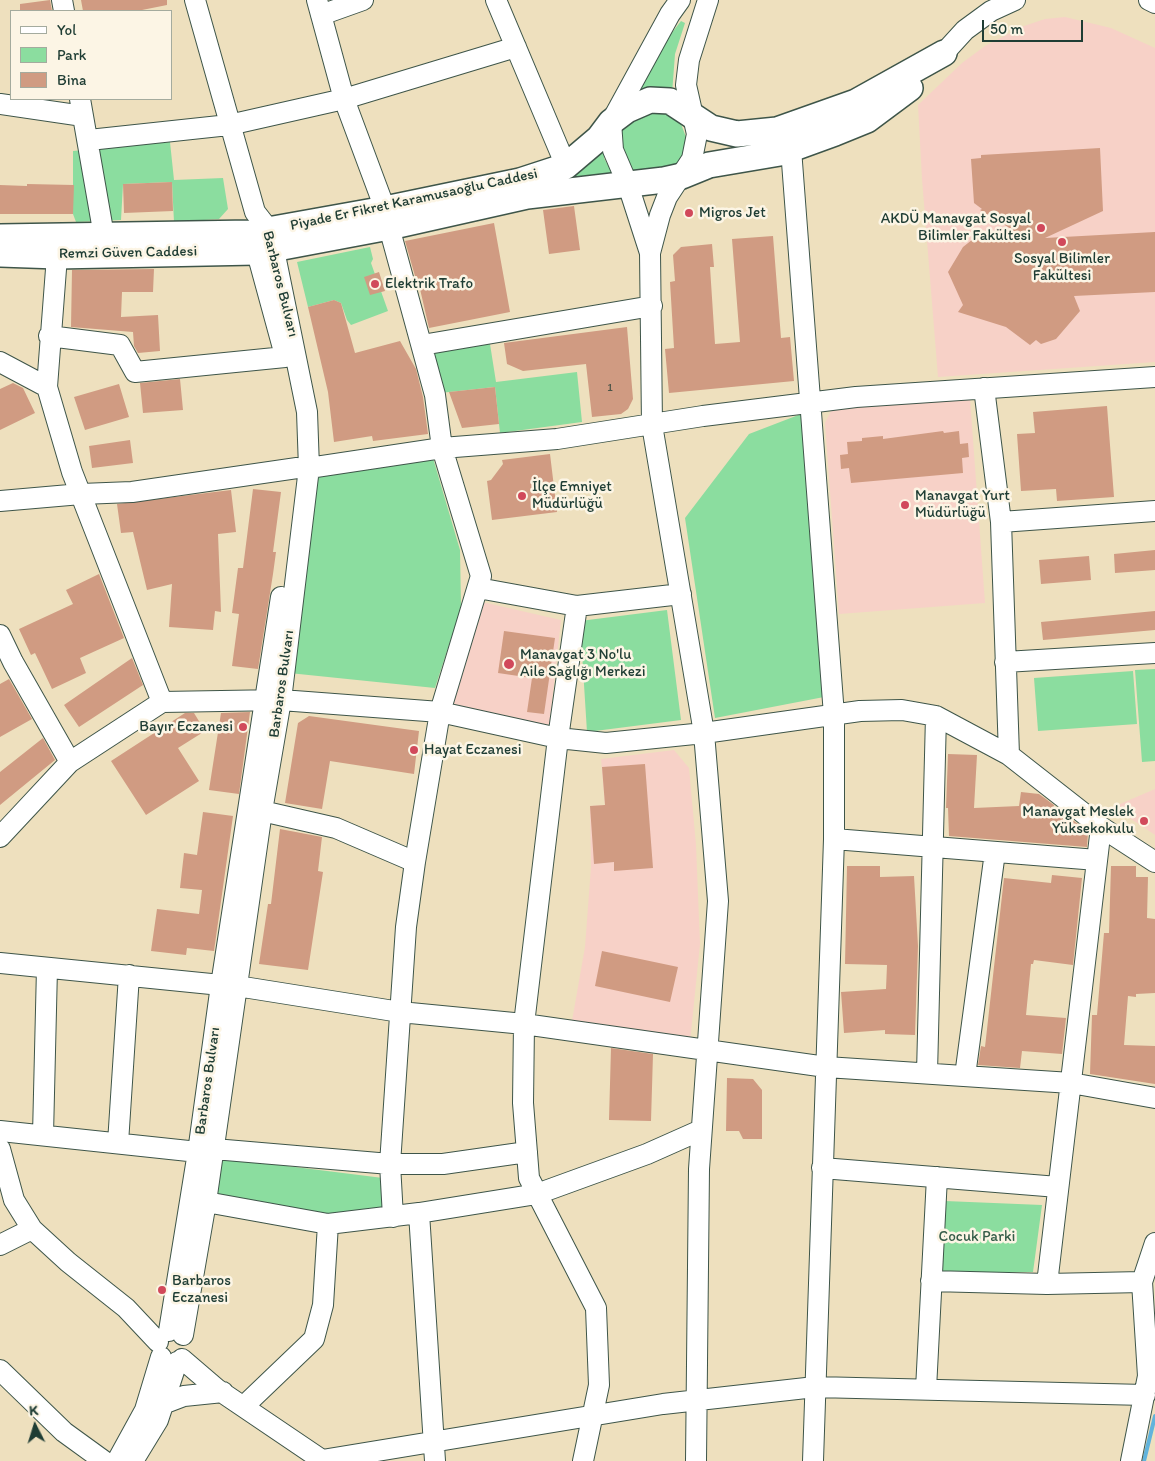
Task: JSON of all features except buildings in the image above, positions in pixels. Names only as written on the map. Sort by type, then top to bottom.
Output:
[{"type":"main road","name":"Piyade Er Fikret Karamusaoğlu Caddesi","points":[[387,218],[520,181],[566,166],[600,138],[611,122],[626,110],[650,100],[670,102],[711,128],[738,134],[777,130],[856,102],[944,52]]},
{"type":"main road","name":"Piyade Er Fikret Karamusaoğlu Caddesi","points":[[261,235],[527,196],[628,185],[682,176],[709,165],[790,149],[867,120],[918,81],[944,52]]},
{"type":"main road","name":"Remzi Güven Caddesi","points":[[0,237],[261,235]]},
{"type":"main road","name":"Remzi Güven Caddesi","points":[[0,254],[58,256],[261,235]]},
{"type":"street","points":[[195,0],[261,235]]},
{"type":"street","points":[[363,0],[319,7],[344,99],[387,218],[435,395],[442,448],[481,576],[440,712],[414,862],[406,927],[390,1164],[392,1216]]},
{"type":"street","points":[[496,0],[566,166]]},
{"type":"street","points":[[680,0],[670,14],[611,122],[612,150],[628,185],[650,253],[652,424],[704,733],[718,901],[701,1130],[696,1461]]},
{"type":"street","points":[[650,253],[667,197],[692,160],[697,134],[695,118],[686,85],[690,60],[708,0]]},
{"type":"street","name":"Piyade Er Fikret Karamusaoğlu Caddesi","points":[[944,52],[965,30],[991,11],[1015,0]]},
{"type":"street","points":[[1149,0],[1155,3]]},
{"type":"street","points":[[89,140],[229,126],[344,99],[516,47]]},
{"type":"street","points":[[0,104],[82,107],[104,236]]},
{"type":"street","points":[[790,149],[834,715],[834,840],[813,1461]]},
{"type":"street","name":"Barbaros Bulvarı","points":[[261,235],[285,356],[303,468]]},
{"type":"street","name":"Barbaros Bulvarı","points":[[133,1461],[158,1420],[163,1404],[173,1346],[206,1150],[273,699],[303,468],[307,412],[261,235]]},
{"type":"street","points":[[58,256],[49,336],[47,387],[81,494],[162,702]]},
{"type":"street","points":[[422,345],[652,306]]},
{"type":"street","points":[[49,336],[120,345],[135,372],[285,356]]},
{"type":"street","points":[[1,364],[47,387]]},
{"type":"street","points":[[0,501],[132,492],[442,448],[557,439],[652,424],[856,397],[1155,377]]},
{"type":"street","points":[[984,388],[1001,522],[1009,755]]},
{"type":"street","points":[[1001,522],[1155,511]]},
{"type":"street","points":[[478,588],[577,606],[681,594]]},
{"type":"street","points":[[577,606],[558,738],[524,1024],[522,1103],[529,1178],[596,1308],[599,1385],[582,1461]]},
{"type":"street","points":[[0,635],[6,666],[70,762]]},
{"type":"street","points":[[1005,662],[1155,653]]},
{"type":"street","points":[[0,837],[70,762],[162,702],[273,699],[440,712],[558,738],[606,743],[704,733],[860,711],[902,710],[936,716],[1009,755],[1101,827],[1155,862]]},
{"type":"street","name":"Barbaros Bulvarı","points":[[229,986],[262,811],[273,699]]},
{"type":"street","points":[[927,1073],[936,716]]},
{"type":"street","points":[[262,811],[336,828],[414,862]]},
{"type":"street","points":[[1047,1284],[1101,827]]},
{"type":"street","points":[[834,840],[1097,860]]},
{"type":"street","points":[[965,1076],[995,852]]},
{"type":"street","points":[[0,963],[229,986],[400,1012],[524,1024],[826,1067],[1071,1083],[1155,1098]]},
{"type":"street","points":[[43,1135],[47,968]]},
{"type":"street","points":[[118,1143],[129,975]]},
{"type":"street","points":[[206,1202],[328,1224],[419,1213],[537,1194],[647,1154],[701,1130]]},
{"type":"street","points":[[0,1131],[118,1143],[390,1164],[443,1164],[527,1152]]},
{"type":"street","points":[[0,1149],[14,1200],[32,1229],[68,1262],[126,1308],[137,1310],[225,1393],[323,1460],[434,1451],[592,1416],[697,1399],[815,1387],[1145,1395]]},
{"type":"street","name":"Barbaros Bulvarı","points":[[117,1461],[145,1410],[173,1346],[206,1202],[206,1150]]},
{"type":"street","points":[[822,1168],[1058,1186]]},
{"type":"street","points":[[926,1389],[937,1177]]},
{"type":"street","points":[[419,1213],[434,1451]]},
{"type":"street","points":[[244,1406],[314,1339],[323,1305],[328,1224]]},
{"type":"street","points":[[0,1245],[32,1229]]},
{"type":"street","points":[[1131,1461],[1148,1376],[1142,1282],[1155,1243]]},
{"type":"street","points":[[931,1281],[1047,1284],[1142,1282]]},
{"type":"street","points":[[0,1370],[64,1432],[104,1461]]},
{"type":"street","points":[[163,1404],[184,1396],[225,1393]]},
{"type":"shaded area","name":"AKDÜ Manavgat Sosyal Bilimler Fakültesi","points":[[1065,17],[1111,28],[1155,48],[1155,362],[938,377],[918,105],[962,63],[985,46],[1024,26],[1045,19]]},
{"type":"shaded area","name":"Manavgat Yurt Müdürlüğü","points":[[970,399],[985,603],[839,614],[825,423],[832,409]]},
{"type":"shaded area","name":"Manavgat 3 No'lu Aile Sağlığı Merkezi","points":[[482,602],[561,620],[549,730],[449,708]]},
{"type":"shaded area","points":[[674,750],[689,768],[696,845],[700,944],[690,1042],[572,1021],[585,947],[591,867],[590,806],[605,805],[601,759]]},
{"type":"shaded area","name":"Manavgat Meslek Yüksekokulu","points":[[1155,789],[1155,835],[1113,807]]},
{"type":"green space","points":[[681,21],[685,23],[675,54],[672,94],[633,93],[653,57]]},
{"type":"green space","points":[[659,108],[677,118],[681,124],[686,137],[685,153],[675,169],[631,172],[615,140],[622,123]]},
{"type":"green space","points":[[170,142],[174,180],[223,178],[228,209],[219,219],[174,222],[172,182],[123,184],[121,220],[76,222],[73,214],[73,151]]},
{"type":"green space","points":[[605,142],[604,158],[615,178],[546,183]]},
{"type":"green space","points":[[370,247],[373,259],[371,263],[388,311],[351,325],[347,320],[341,303],[334,300],[308,307],[297,262]]},
{"type":"green space","points":[[490,344],[496,382],[577,372],[582,422],[500,433],[495,387],[440,393],[434,351]]},
{"type":"green space","points":[[801,414],[824,697],[715,718],[685,518],[749,434]]},
{"type":"green space","points":[[433,458],[460,550],[461,608],[435,688],[289,673],[317,476]]},
{"type":"green space","points":[[667,610],[681,720],[587,732],[580,621]]},
{"type":"green space","points":[[1155,669],[1155,761],[1142,762],[1135,670]]},
{"type":"green space","points":[[1133,671],[1137,724],[1038,731],[1034,678]]},
{"type":"green space","points":[[223,1158],[383,1178],[383,1212],[328,1224],[214,1204]]},
{"type":"green space","name":"Cocuk Parki","points":[[945,1201],[1042,1205],[1033,1272],[939,1272]]},
{"type":"waterway","points":[[1144,1461],[1155,1416]]},
{"type":"place","name":"Migros Jet","points":[[689,213]]},
{"type":"place","name":"AKDÜ Manavgat Sosyal Bilimler Fakültesi","points":[[1041,228]]},
{"type":"place","name":"Sosyal Bilimler Fakültesi","points":[[1062,242]]},
{"type":"place","name":"Elektrik Trafo","points":[[375,284]]},
{"type":"place","name":"İlçe Emniyet Müdürlüğü","points":[[522,496]]},
{"type":"place","name":"Manavgat Yurt Müdürlüğü","points":[[905,505]]},
{"type":"place","name":"Manavgat 3 No'lu Aile Sağlığı Merkezi","points":[[509,664]]},
{"type":"place","name":"Bayır Eczanesi","points":[[243,727]]},
{"type":"place","name":"Hayat Eczanesi","points":[[414,750]]},
{"type":"place","name":"Manavgat Meslek Yüksekokulu","points":[[1144,821]]},
{"type":"place","name":"Barbaros Eczanesi","points":[[162,1290]]}]
